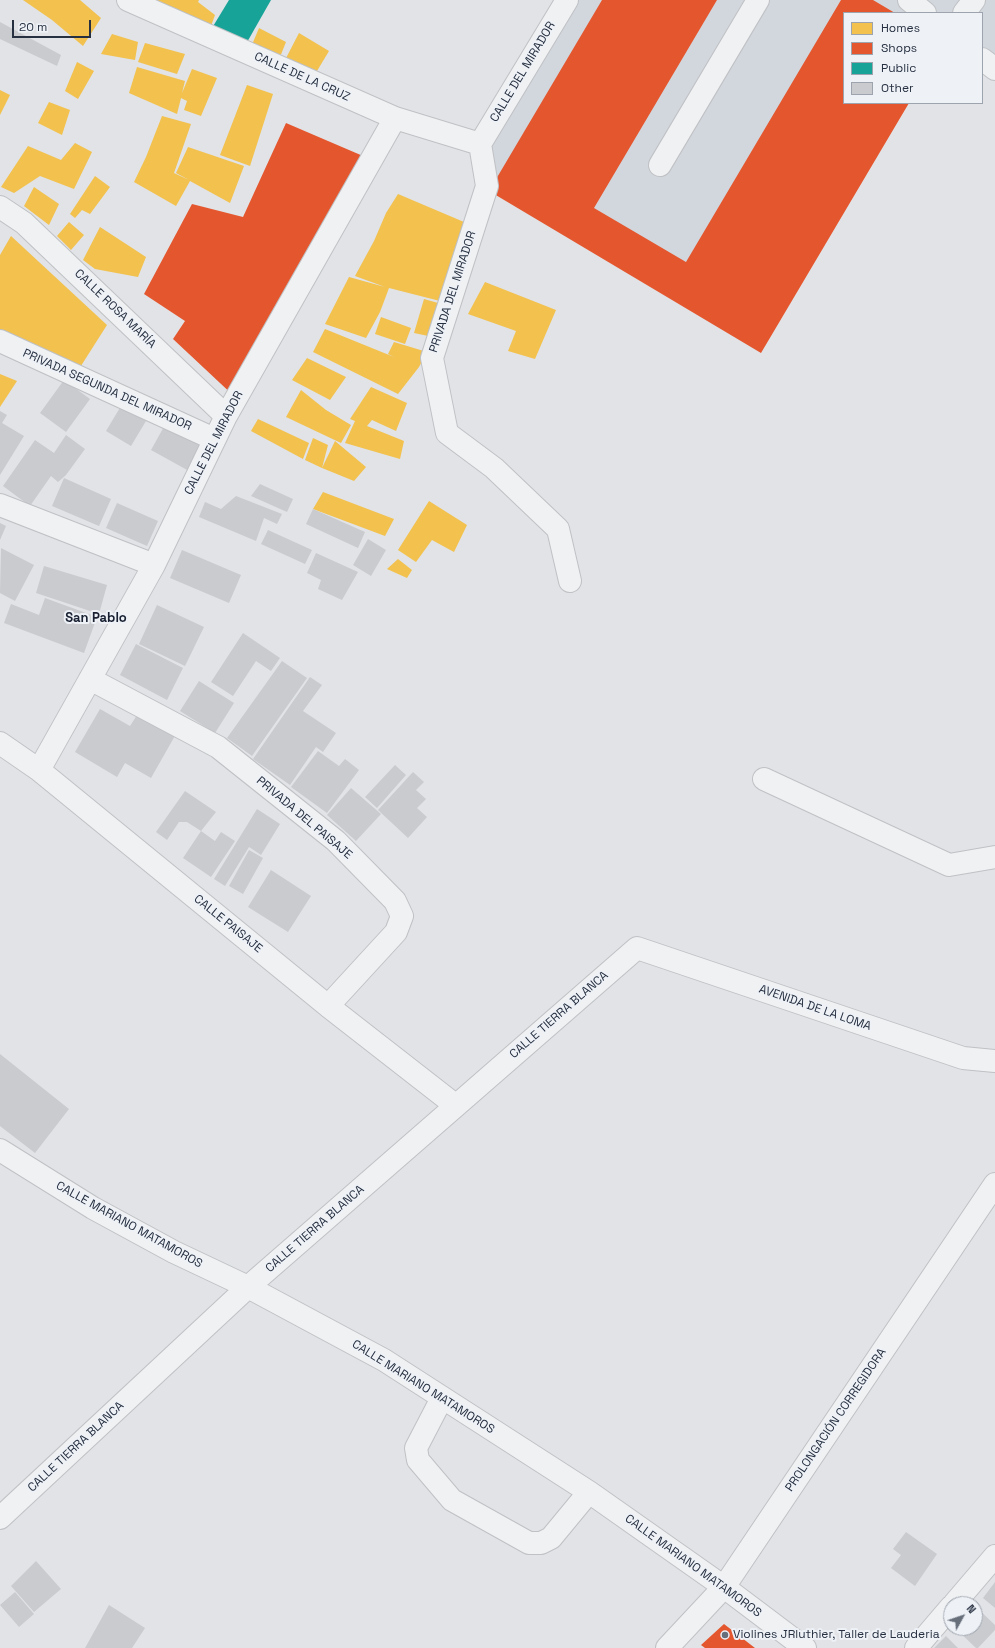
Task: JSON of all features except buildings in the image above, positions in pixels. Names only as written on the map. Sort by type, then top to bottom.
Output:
[{"type":"street","name":"CALLE DE LA CRUZ","points":[[128,0],[395,118],[480,144]]},
{"type":"street","name":"CALLE DEL MIRADOR","points":[[480,144],[567,0]]},
{"type":"street","points":[[660,165],[758,0]]},
{"type":"street","points":[[909,0],[924,12]]},
{"type":"street","points":[[965,12],[974,0]]},
{"type":"street","points":[[983,60],[995,69]]},
{"type":"street","name":"CALLE DEL MIRADOR","points":[[39,770],[154,565],[226,416],[395,118]]},
{"type":"street","name":"PRIVADA DEL MIRADOR","points":[[480,144],[488,186],[432,358],[447,433],[494,468],[558,529],[570,581]]},
{"type":"street","name":"CALLE ROSA MARÍA","points":[[0,207],[24,223],[226,416]]},
{"type":"street","name":"PRIVADA SEGUNDA DEL MIRADOR","points":[[0,341],[214,439]]},
{"type":"street","points":[[0,505],[154,565]]},
{"type":"street","name":"PRIVADA DEL PAISAJE","points":[[90,679],[218,747],[336,841],[395,901],[402,916],[396,932],[328,1006]]},
{"type":"street","name":"CALLE PAISAJE","points":[[0,743],[39,770],[328,1006],[455,1105]]},
{"type":"street","points":[[764,779],[949,865],[995,857]]},
{"type":"street","name":"AVENIDA DE LA LOMA","points":[[637,948],[963,1058],[995,1061]]},
{"type":"street","name":"CALLE TIERRA BLANCA","points":[[0,1518],[248,1287],[455,1105],[637,948]]},
{"type":"street","name":"CALLE MARIANO MATAMOROS","points":[[0,1150],[93,1208],[174,1252],[248,1287],[384,1360],[589,1492],[724,1587],[805,1648]]},
{"type":"street","name":"PROLONGACIÓN CORREGIDORA","points":[[668,1648],[724,1587],[995,1184]]},
{"type":"street","points":[[442,1398],[416,1448],[418,1460],[452,1500],[529,1543],[541,1543],[551,1538],[589,1492]]},
{"type":"street","points":[[961,1596],[995,1556]]},
{"type":"street","points":[[916,1648],[943,1616]]},
{"type":"shaded area","points":[[567,0],[995,0],[995,69],[983,60],[983,12],[843,12],[843,104],[755,280],[761,353],[587,222],[487,186],[480,144]]},
{"type":"place","name":"Violines JRluthier, Taller de Lauderia","points":[[725,1635]]},
{"type":"district","name":"San Pablo","points":[[96,618]]}]
